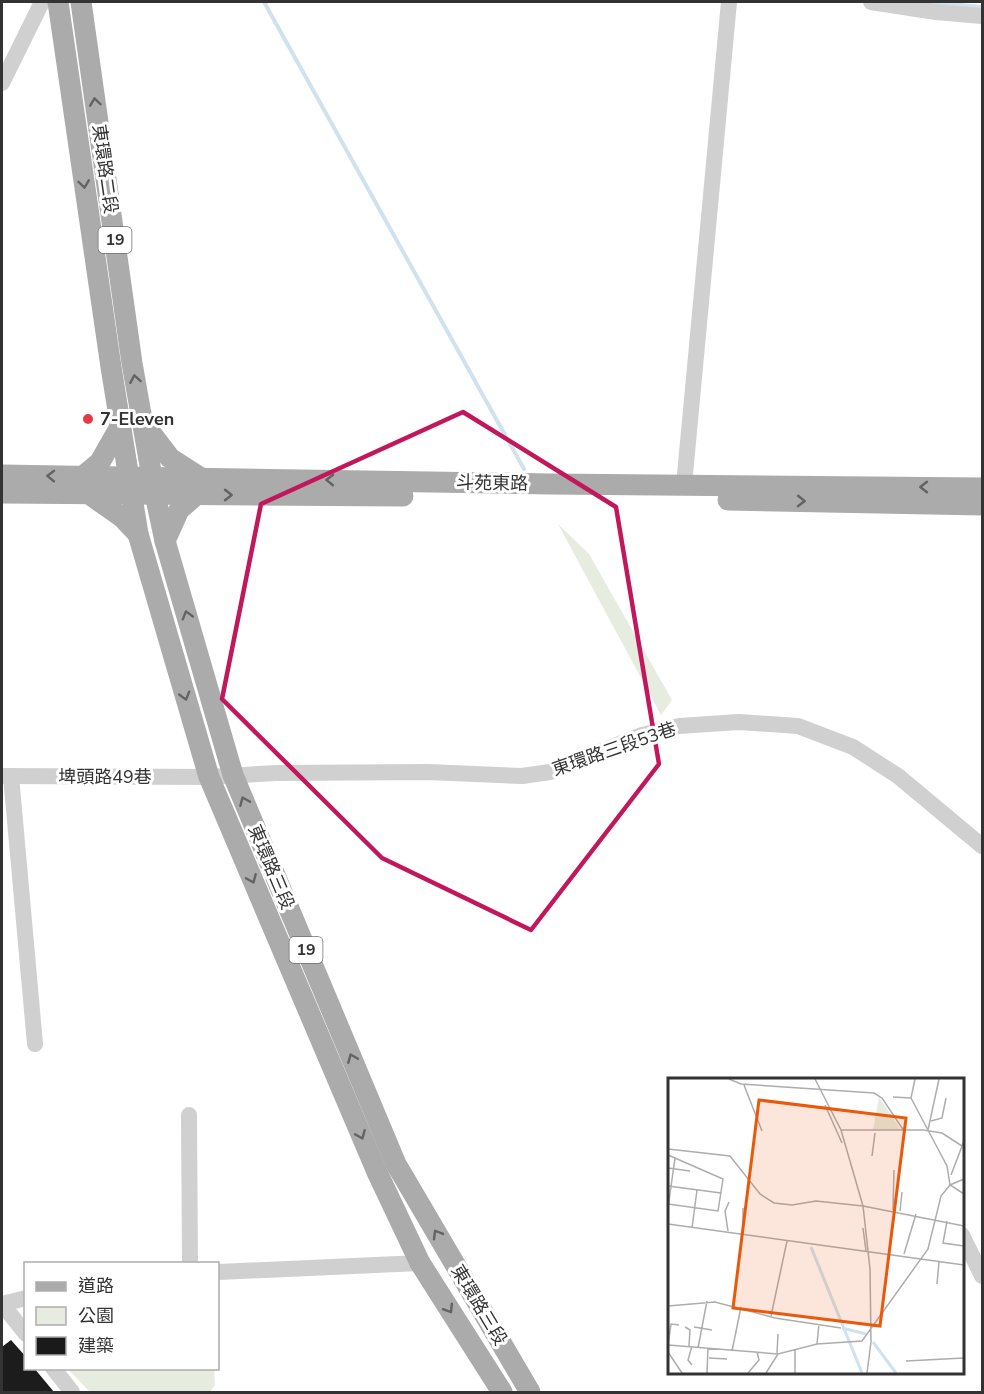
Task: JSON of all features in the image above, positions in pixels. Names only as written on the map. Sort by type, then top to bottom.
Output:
[{"type":"main road","name":"東環路二段","points":[[58,2],[130,486]]},
{"type":"main road","name":"東環路二段","points":[[81,2],[132,363],[153,486]]},
{"type":"main road","points":[[142,421],[170,458],[199,486],[179,510],[165,541]]},
{"type":"main road","points":[[121,425],[85,485],[138,534]]},
{"type":"main road","name":"斗苑東路","points":[[2,475],[85,485],[130,486],[684,485],[982,488]]},
{"type":"main road","name":"斗苑東路","points":[[2,493],[85,485]]},
{"type":"main road","name":"東環路三段","points":[[130,486],[138,534],[209,777],[377,1172],[420,1263],[502,1392]]},
{"type":"main road","name":"東環路三段","points":[[153,486],[165,541],[233,775],[396,1164],[530,1392]]},
{"type":"main road","name":"斗苑東路","points":[[199,486],[556,497],[982,505]]},
{"type":"street","points":[[2,83],[42,2]]},
{"type":"street","points":[[684,485],[729,2]]},
{"type":"street","points":[[871,2],[937,7],[982,16]]},
{"type":"street","name":"東環路三段53巷","points":[[209,777],[276,773],[428,772],[522,776],[550,772],[642,735],[678,726],[739,722],[798,726],[853,747],[898,776],[982,846]]},
{"type":"street","points":[[6,776],[35,1044]]},
{"type":"street","name":"埤頭路49巷","points":[[6,776],[209,777]]},
{"type":"street","points":[[189,1115],[190,1262]]},
{"type":"street","points":[[963,1237],[982,1276]]},
{"type":"street","points":[[219,1272],[420,1263]]},
{"type":"street","points":[[24,1298],[2,1304],[24,1332]]},
{"type":"street","points":[[55,1370],[72,1392]]},
{"type":"highlighted area","points":[[463,412],[616,507],[659,764],[531,930],[382,858],[222,699],[261,504]]},
{"type":"green space","points":[[558,524],[589,554],[672,700],[661,715]]},
{"type":"green space","points":[[69,1370],[214,1370],[215,1385],[210,1392],[90,1392]]},
{"type":"building","points":[[11,1340],[24,1355],[24,1370],[36,1370],[54,1392],[2,1392],[2,1347]]},
{"type":"waterway","points":[[264,2],[524,469]]},
{"type":"waterway","points":[[927,2],[982,7]]},
{"type":"place","name":"7-Eleven","points":[[88,419]]}]
